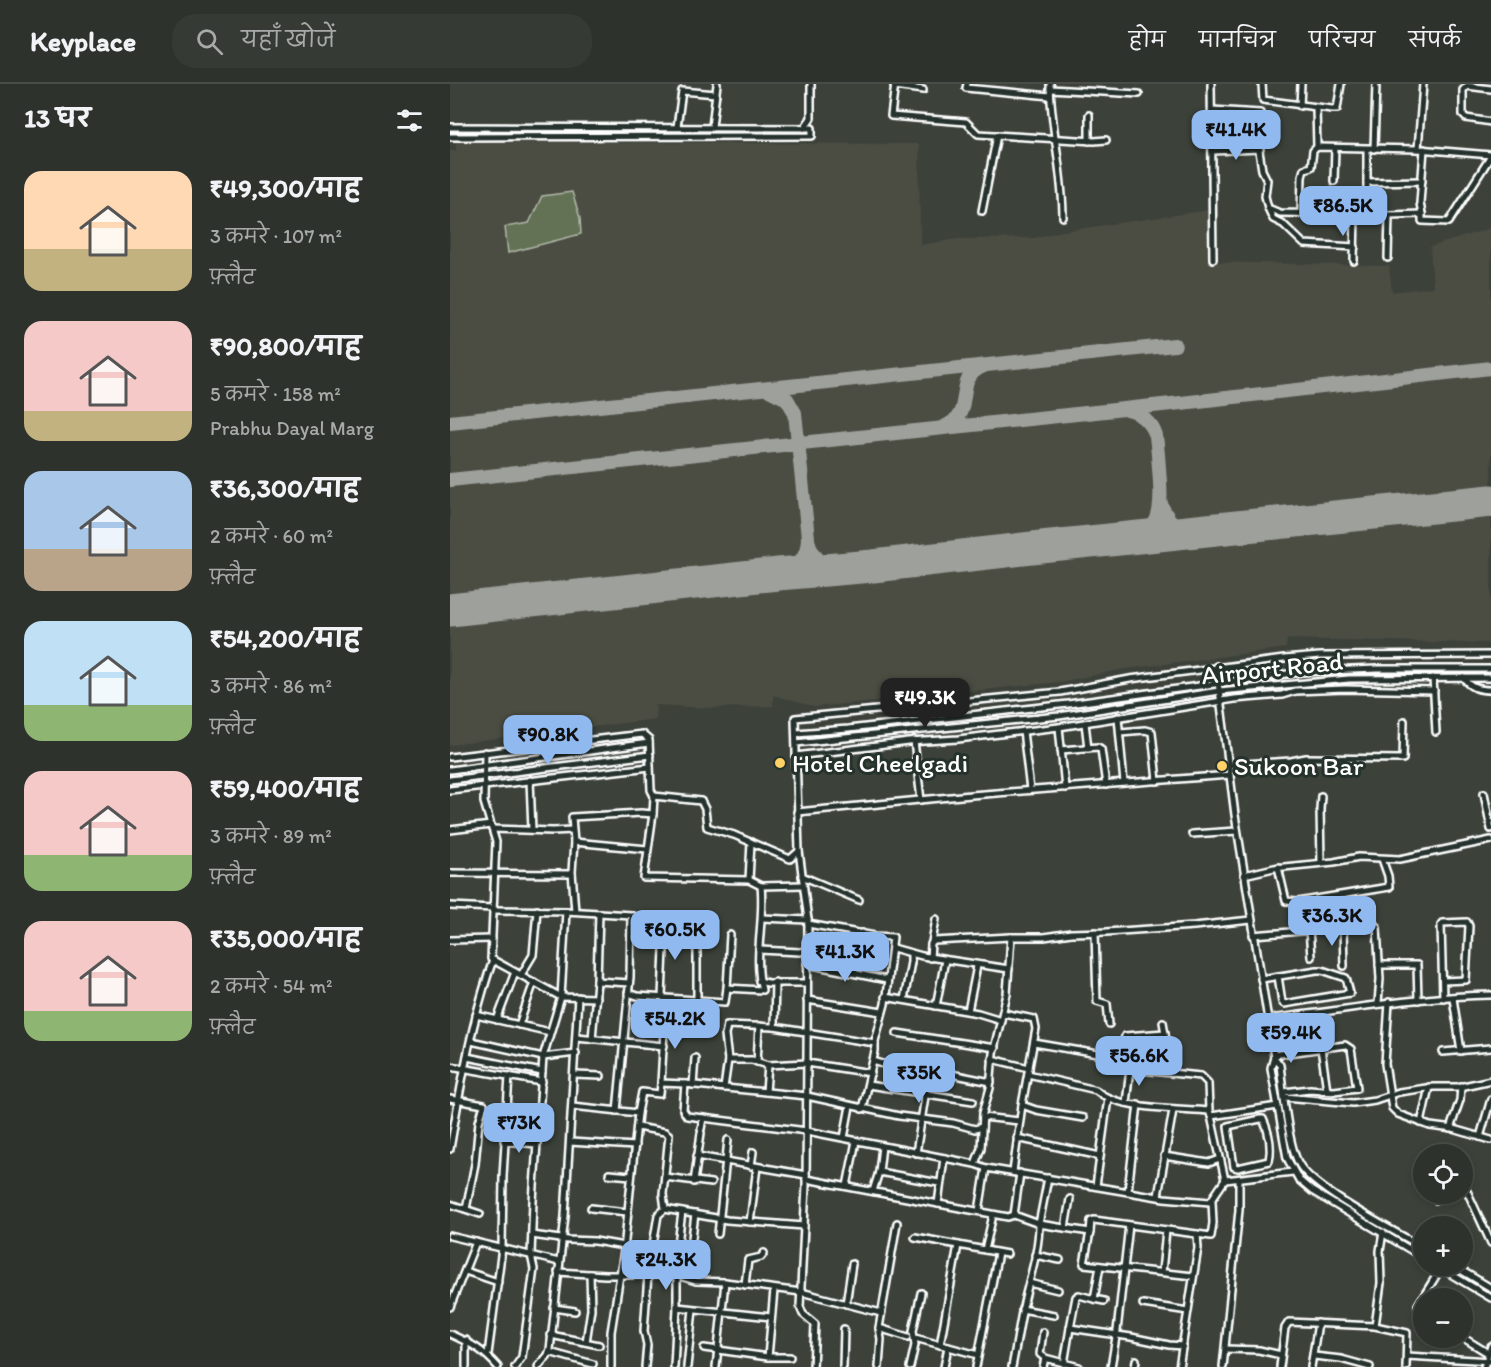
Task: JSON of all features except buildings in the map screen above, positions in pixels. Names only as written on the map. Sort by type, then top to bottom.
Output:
[{"type":"street","points":[[677,127],[683,84]]},
{"type":"street","points":[[712,127],[717,84]]},
{"type":"street","points":[[804,128],[811,118],[811,84]]},
{"type":"street","points":[[967,84],[966,88],[998,91],[1050,90],[1139,94]]},
{"type":"street","points":[[998,91],[999,84]]},
{"type":"street","points":[[1212,84],[1213,259]]},
{"type":"street","points":[[1263,84],[1260,148],[1262,170],[1267,180],[1265,196],[1271,217],[1304,244],[1355,247]]},
{"type":"street","points":[[1300,106],[1301,84]]},
{"type":"street","points":[[1263,100],[1337,109],[1341,84]]},
{"type":"street","points":[[1367,214],[1366,182],[1376,84]]},
{"type":"street","points":[[1317,147],[1421,149],[1491,155],[1449,222],[1422,221],[1420,203],[1422,181],[1421,149],[1423,84]]},
{"type":"street","points":[[923,90],[894,85],[891,116],[966,122],[978,134],[1106,140]]},
{"type":"street","points":[[1491,89],[1467,86],[1463,90],[1462,115],[1466,118],[1491,122]]},
{"type":"street","points":[[1050,90],[1063,188],[1063,217]]},
{"type":"street","points":[[682,91],[716,94]]},
{"type":"street","points":[[1301,213],[1303,171],[1311,167],[1313,151],[1317,147],[1316,108]]},
{"type":"street","points":[[1212,110],[1260,113]]},
{"type":"street","points":[[1089,115],[1089,141]]},
{"type":"street","points":[[450,127],[812,128],[812,136],[450,137]]},
{"type":"street","points":[[982,211],[997,135]]},
{"type":"street","points":[[1212,151],[1260,148]]},
{"type":"street","points":[[1334,181],[1335,148]]},
{"type":"street","points":[[1366,182],[1422,181]]},
{"type":"street","points":[[1268,208],[1280,213],[1422,214]]},
{"type":"street","points":[[1354,261],[1355,214]]},
{"type":"street","points":[[1388,258],[1389,215]]},
{"type":"street","points":[[813,1367],[815,1324],[803,1314],[800,1307],[807,1131],[807,922],[796,812],[795,718],[1060,692],[1216,666],[1320,656],[1491,655]]},
{"type":"street","points":[[1216,666],[1237,831],[1274,1056],[1271,1068],[1287,1158],[1299,1180],[1312,1191],[1413,1252]]},
{"type":"street","name":"Airport Road","points":[[796,733],[1068,704],[1218,682],[1322,670],[1491,669]]},
{"type":"street","points":[[1433,678],[1436,732]]},
{"type":"street","points":[[1464,678],[1468,684],[1480,690],[1491,690]]},
{"type":"street","name":"Airport Road","points":[[796,743],[1059,716],[1219,691],[1348,679],[1491,678]]},
{"type":"street","points":[[796,756],[914,741],[958,739],[1059,728],[1220,701],[1282,695],[1295,691],[1345,689],[1434,691]]},
{"type":"street","points":[[1118,717],[1124,783]]},
{"type":"street","points":[[1228,765],[1306,758],[1403,759],[1404,721]]},
{"type":"street","points":[[1085,723],[1088,748]]},
{"type":"street","points":[[1059,728],[1065,788]]},
{"type":"street","points":[[1120,732],[1145,730],[1152,732],[1157,781]]},
{"type":"street","points":[[1023,731],[1030,790]]},
{"type":"street","points":[[450,757],[642,734],[649,740],[651,790],[654,796],[644,878],[749,880],[762,886],[803,885]]},
{"type":"street","points":[[914,741],[921,800]]},
{"type":"street","points":[[450,770],[649,743]]},
{"type":"street","points":[[1061,750],[1101,749],[1106,785]]},
{"type":"street","points":[[485,752],[484,802],[496,842],[491,959],[561,997],[596,998]]},
{"type":"street","points":[[450,780],[650,755]]},
{"type":"street","points":[[450,790],[485,784],[650,767]]},
{"type":"street","points":[[796,812],[1030,790],[1230,775]]},
{"type":"street","points":[[530,780],[532,830]]},
{"type":"street","points":[[1484,793],[1491,829]]},
{"type":"street","points":[[654,796],[701,801],[705,809],[707,826],[790,858],[799,851]]},
{"type":"street","points":[[1321,796],[1321,863]]},
{"type":"street","points":[[575,911],[572,874],[574,842],[572,817],[653,814]]},
{"type":"street","points":[[450,830],[492,827],[572,830]]},
{"type":"street","points":[[1192,834],[1237,831]]},
{"type":"street","points":[[1244,875],[1278,867],[1359,857],[1400,859],[1491,840]]},
{"type":"street","points":[[574,842],[647,849]]},
{"type":"street","points":[[749,880],[751,842]]},
{"type":"street","points":[[1278,867],[1286,902],[1298,902],[1389,887],[1382,859]]},
{"type":"street","points":[[450,873],[572,874]]},
{"type":"street","points":[[802,876],[859,900]]},
{"type":"street","points":[[727,988],[762,990],[759,981],[762,886]]},
{"type":"street","points":[[450,906],[631,915],[629,983],[616,1111]]},
{"type":"street","points":[[497,1020],[518,974],[533,955],[537,910]]},
{"type":"street","points":[[515,1367],[522,1357],[534,1269],[531,1255],[543,1057],[561,997],[566,911]]},
{"type":"street","points":[[592,1039],[599,913]]},
{"type":"street","points":[[762,918],[807,922],[893,937],[885,997],[862,1109]]},
{"type":"street","points":[[930,958],[936,919]]},
{"type":"street","points":[[932,942],[1044,937],[1251,920]]},
{"type":"street","points":[[1443,981],[1466,980],[1469,926],[1467,922],[1442,923],[1443,998]]},
{"type":"street","points":[[662,997],[664,924]]},
{"type":"street","points":[[1253,935],[1309,929],[1376,926],[1379,965],[1378,1003]]},
{"type":"street","points":[[1343,928],[1344,966]]},
{"type":"street","points":[[1309,929],[1311,957]]},
{"type":"street","points":[[1095,932],[1097,1001],[1107,1005],[1109,1024]]},
{"type":"street","points":[[854,973],[862,933]]},
{"type":"street","points":[[628,993],[637,996],[725,1002],[730,934]]},
{"type":"street","points":[[697,936],[697,999]]},
{"type":"street","points":[[975,1164],[981,1148],[983,1117],[992,1059],[1007,994],[1011,937]]},
{"type":"street","points":[[450,940],[492,939]]},
{"type":"street","points":[[893,948],[930,958],[1009,969]]},
{"type":"street","points":[[760,950],[800,952],[807,950]]},
{"type":"street","points":[[903,1000],[911,953]]},
{"type":"street","points":[[450,1149],[464,1068],[480,997],[494,960]]},
{"type":"street","points":[[936,1006],[945,960]]},
{"type":"street","points":[[807,963],[887,980]]},
{"type":"street","points":[[1379,965],[1417,965],[1418,1000]]},
{"type":"street","points":[[968,1011],[977,966]]},
{"type":"street","points":[[1261,979],[1278,976],[1322,970],[1346,978],[1350,993],[1284,1004],[1278,976]]},
{"type":"street","points":[[597,981],[629,983]]},
{"type":"street","points":[[759,981],[807,983]]},
{"type":"street","points":[[519,1025],[534,982]]},
{"type":"street","points":[[774,1027],[775,982]]},
{"type":"street","points":[[1268,1019],[1378,1003],[1491,994]]},
{"type":"street","points":[[538,1367],[549,1352],[560,1262],[570,1142],[578,997]]},
{"type":"street","points":[[885,997],[1034,1019],[1036,1029],[1034,1043],[1012,1172]]},
{"type":"street","points":[[1453,998],[1461,1051]]},
{"type":"street","points":[[807,1000],[882,1012]]},
{"type":"street","points":[[1389,1002],[1385,1064],[1392,1108],[1398,1114],[1421,1123],[1491,1140]]},
{"type":"street","points":[[611,1367],[611,1332],[624,1246],[638,1113],[642,1092],[660,1094],[665,1014]]},
{"type":"street","points":[[476,1015],[550,1032]]},
{"type":"street","points":[[1163,1022],[1172,1073]]},
{"type":"street","points":[[723,1088],[728,1060],[725,1035],[727,1026],[774,1027],[875,1043]]},
{"type":"street","points":[[757,1062],[759,1026]]},
{"type":"street","points":[[897,1033],[995,1048]]},
{"type":"street","points":[[1118,1067],[1125,1036],[1165,1033]]},
{"type":"street","points":[[577,1037],[664,1046]]},
{"type":"street","points":[[471,1041],[543,1057],[576,1053]]},
{"type":"street","points":[[685,1084],[684,1114],[807,1131],[986,1168],[1158,1196],[1210,1202],[1225,1180],[1210,1114],[1208,1083],[1201,1076],[1118,1067],[1104,1055],[1034,1043]]},
{"type":"street","points":[[1274,1056],[1345,1045],[1349,1047],[1358,1083],[1357,1088],[1310,1089],[1284,1094]]},
{"type":"street","points":[[1321,1048],[1327,1090]]},
{"type":"street","points":[[1443,1052],[1491,1048]]},
{"type":"street","points":[[1274,1056],[1280,1065],[1294,1155],[1305,1174],[1413,1242]]},
{"type":"street","points":[[467,1057],[542,1072]]},
{"type":"street","points":[[693,1085],[695,1059]]},
{"type":"street","points":[[992,1059],[1096,1090],[1108,1098],[1173,1110],[1210,1114],[1278,1106]]},
{"type":"street","points":[[728,1060],[768,1065],[807,1063],[871,1072]]},
{"type":"street","points":[[873,1061],[990,1082]]},
{"type":"street","points":[[766,1092],[768,1065]]},
{"type":"street","points":[[450,1066],[542,1082]]},
{"type":"street","points":[[1126,1102],[1130,1069]]},
{"type":"street","points":[[916,1152],[929,1071]]},
{"type":"street","points":[[574,1075],[601,1076]]},
{"type":"street","points":[[488,1354],[502,1248],[504,1141],[509,1076]]},
{"type":"street","points":[[1284,1094],[1353,1103],[1429,1087],[1461,1086],[1491,1080]]},
{"type":"street","points":[[661,1083],[807,1096],[862,1109],[953,1123],[975,1129],[982,1127]]},
{"type":"street","points":[[868,1085],[973,1101]]},
{"type":"street","points":[[1450,1129],[1460,1100],[1461,1086]]},
{"type":"street","points":[[1421,1123],[1429,1087]]},
{"type":"street","points":[[1096,1186],[1108,1098]]},
{"type":"street","points":[[450,1099],[484,1105],[479,1122],[476,1164],[466,1209]]},
{"type":"street","points":[[1480,1137],[1491,1099]]},
{"type":"street","points":[[1128,1191],[1138,1104]]},
{"type":"street","points":[[1022,1105],[1036,1110],[1083,1118]]},
{"type":"street","points":[[572,1106],[638,1113]]},
{"type":"street","points":[[844,1138],[850,1106]]},
{"type":"street","points":[[1158,1196],[1173,1110]]},
{"type":"street","points":[[983,1117],[1019,1121]]},
{"type":"street","points":[[694,1182],[703,1118]]},
{"type":"street","points":[[1263,1119],[1268,1137],[1269,1161],[1238,1168],[1233,1164],[1229,1124],[1263,1119]]},
{"type":"street","points":[[637,1127],[667,1133],[663,1194],[665,1209]]},
{"type":"street","points":[[1268,1137],[1283,1136]]},
{"type":"street","points":[[1017,1138],[1100,1156]]},
{"type":"street","points":[[718,1234],[728,1140]]},
{"type":"street","points":[[847,1186],[856,1140]]},
{"type":"street","points":[[504,1141],[537,1144]]},
{"type":"street","points":[[570,1142],[635,1146]]},
{"type":"street","points":[[1217,1146],[1230,1143]]},
{"type":"street","points":[[873,1191],[879,1172],[882,1146]]},
{"type":"street","points":[[750,1222],[753,1152]]},
{"type":"street","points":[[697,1156],[938,1203],[963,1210],[1008,1217],[1014,1215],[1039,1224],[1090,1232]]},
{"type":"street","points":[[1164,1156],[1209,1163],[1220,1159]]},
{"type":"street","points":[[938,1203],[944,1158]]},
{"type":"street","points":[[980,1211],[986,1168]]},
{"type":"street","points":[[879,1172],[939,1183]]},
{"type":"street","points":[[1225,1180],[1293,1172]]},
{"type":"street","points":[[1014,1215],[1020,1173]]},
{"type":"street","points":[[609,1174],[631,1176]]},
{"type":"street","points":[[665,1177],[711,1184]]},
{"type":"street","points":[[1012,1367],[1022,1309],[1039,1244],[1039,1224],[1048,1178]]},
{"type":"street","points":[[1223,1367],[1239,1210],[1239,1179]]},
{"type":"street","points":[[1065,1228],[1070,1199]]},
{"type":"street","points":[[1193,1276],[1084,1264],[1092,1220],[1211,1236],[1214,1223],[1212,1199]]},
{"type":"street","points":[[450,1204],[480,1214]]},
{"type":"street","points":[[1473,1204],[1491,1243]]},
{"type":"street","points":[[591,1208],[627,1212]]},
{"type":"street","points":[[665,1209],[750,1222],[804,1226]]},
{"type":"street","points":[[645,1367],[647,1345],[644,1331],[648,1275],[658,1215],[665,1209]]},
{"type":"street","points":[[678,1244],[682,1212]]},
{"type":"street","points":[[691,1246],[695,1214]]},
{"type":"street","points":[[985,1250],[993,1215]]},
{"type":"street","points":[[879,1367],[881,1339],[879,1328],[897,1222]]},
{"type":"street","points":[[1111,1367],[1129,1225]]},
{"type":"street","points":[[1376,1326],[1381,1283],[1382,1234],[1386,1226]]},
{"type":"street","points":[[1162,1272],[1166,1230]]},
{"type":"street","points":[[1179,1367],[1198,1248],[1197,1234]]},
{"type":"street","points":[[532,1235],[595,1240],[624,1246]]},
{"type":"street","points":[[450,1236],[560,1262]]},
{"type":"street","points":[[915,1237],[1007,1254]]},
{"type":"street","points":[[450,1307],[476,1242]]},
{"type":"street","points":[[940,1346],[958,1245]]},
{"type":"street","points":[[745,1285],[748,1260],[761,1257],[764,1253]]},
{"type":"street","points":[[976,1367],[998,1253]]},
{"type":"street","points":[[1035,1255],[1060,1260]]},
{"type":"street","points":[[846,1304],[852,1264]]},
{"type":"street","points":[[1094,1299],[1100,1266]]},
{"type":"street","points":[[465,1271],[498,1282]]},
{"type":"street","points":[[558,1272],[677,1275],[696,1281],[725,1282],[801,1292],[881,1313]]},
{"type":"street","points":[[586,1342],[591,1309],[591,1274]]},
{"type":"street","points":[[674,1367],[677,1275]]},
{"type":"street","points":[[1454,1276],[1491,1298]]},
{"type":"street","points":[[1471,1276],[1491,1288]]},
{"type":"street","points":[[716,1367],[725,1282]]},
{"type":"street","points":[[1029,1283],[1058,1290]]},
{"type":"street","points":[[768,1357],[774,1290]]},
{"type":"street","points":[[910,1367],[915,1338],[913,1332],[921,1293]]},
{"type":"street","points":[[1064,1364],[1076,1297],[1079,1295],[1104,1301]]},
{"type":"street","points":[[1143,1304],[1188,1311]]},
{"type":"street","points":[[677,1307],[771,1317]]},
{"type":"street","points":[[554,1308],[575,1311]]},
{"type":"street","points":[[687,1367],[693,1309]]},
{"type":"street","points":[[1022,1309],[1054,1315]]},
{"type":"street","points":[[1280,1367],[1286,1324],[1289,1322],[1376,1326],[1407,1333],[1406,1367]]},
{"type":"street","points":[[1311,1367],[1318,1323]]},
{"type":"street","points":[[879,1328],[908,1337]]},
{"type":"street","points":[[1070,1328],[1143,1339],[1169,1346],[1183,1346]]},
{"type":"street","points":[[843,1367],[844,1329]]},
{"type":"street","points":[[1043,1332],[1040,1354],[1045,1358],[1079,1367]]},
{"type":"street","points":[[450,1334],[466,1340],[488,1354],[498,1367]]},
{"type":"street","points":[[551,1335],[599,1345]]},
{"type":"street","points":[[915,1338],[978,1355]]},
{"type":"street","points":[[466,1340],[466,1367]]},
{"type":"street","points":[[1473,1344],[1488,1353]]},
{"type":"street","points":[[1484,1367],[1491,1346]]},
{"type":"street","points":[[944,1367],[948,1347]]},
{"type":"street","points":[[704,1348],[768,1357],[790,1357]]},
{"type":"street","points":[[1225,1349],[1260,1350],[1281,1355]]},
{"type":"street","points":[[549,1352],[577,1364],[593,1364]]},
{"type":"street","points":[[1314,1356],[1341,1359],[1357,1366],[1370,1367]]},
{"type":"street","points":[[1407,1356],[1488,1360]]},
{"type":"street","points":[[1043,1367],[1045,1358]]},
{"type":"street","points":[[1135,1367],[1136,1360]]},
{"type":"shaded area","points":[[456,142],[919,144],[920,245],[958,239],[1035,238],[1057,232],[1210,210],[1211,262],[1389,266],[1392,292],[1433,287],[1430,247],[1491,228],[1491,643],[1287,639],[1286,648],[1125,669],[1059,682],[814,707],[773,695],[773,706],[712,708],[656,705],[655,719],[450,745],[450,151],[456,151]]},
{"type":"green space","points":[[572,192],[580,218],[581,234],[508,253],[505,227],[529,223],[542,196]]},
{"type":"taxiway","points":[[450,422],[1175,345]]},
{"type":"taxiway","points":[[943,427],[959,414],[968,379],[984,366]]},
{"type":"taxiway","points":[[450,480],[1491,368]]},
{"type":"taxiway","points":[[769,390],[787,399],[795,413],[808,538],[806,551],[800,562],[778,574]]},
{"type":"taxiway","points":[[1122,540],[1144,533],[1151,528],[1156,522],[1160,505],[1156,436],[1145,418],[1127,410]]},
{"type":"taxiway","points":[[1161,504],[1165,514],[1176,526],[1190,530],[1217,529]]},
{"type":"taxiway","points":[[808,540],[814,553],[824,562],[837,567],[851,568]]},
{"type":"runway","points":[[450,610],[1491,501]]},
{"type":"place","name":"Hotel Cheelgadi","points":[[780,763]]},
{"type":"place","name":"Sukoon Bar","points":[[1222,766]]}]
